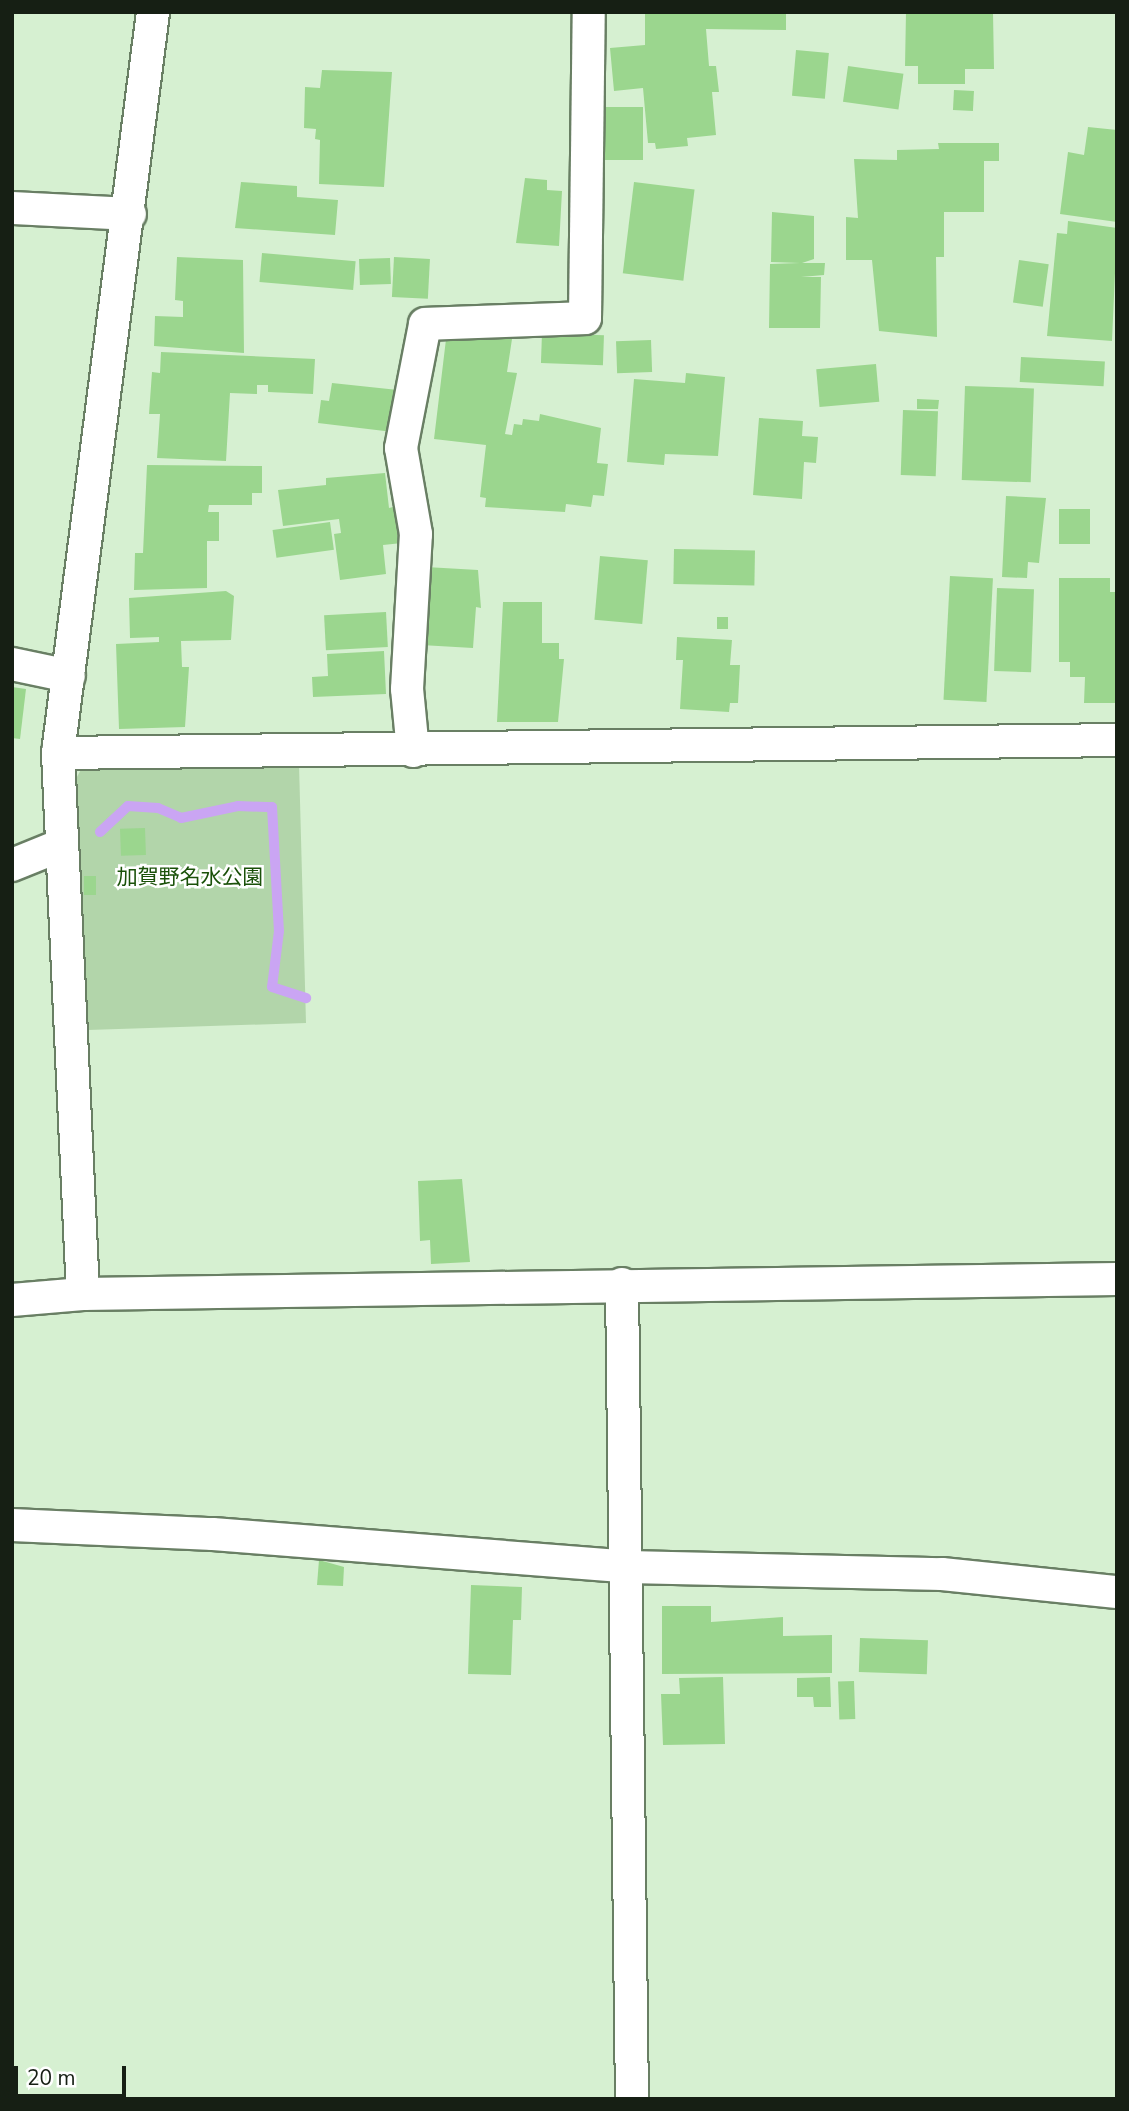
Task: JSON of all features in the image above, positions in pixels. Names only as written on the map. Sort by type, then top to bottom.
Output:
[{"type":"street","points":[[83,1294],[60,846],[58,753],[130,214],[153,12]]},
{"type":"street","points":[[413,751],[407,689],[416,534],[401,448],[425,324],[585,318],[589,12]]},
{"type":"street","points":[[12,208],[130,214]]},
{"type":"street","points":[[12,664],[68,676]]},
{"type":"street","points":[[58,753],[413,751],[1117,740]]},
{"type":"street","points":[[12,865],[60,846]]},
{"type":"street","points":[[12,1300],[83,1294],[622,1284],[1117,1279]]},
{"type":"street","points":[[622,1284],[628,1567],[632,2099]]},
{"type":"street","points":[[12,1525],[213,1534],[628,1567],[943,1574],[1117,1592]]},
{"type":"green space","name":"加賀野名水公園","points":[[84,764],[299,764],[306,1023],[88,1030],[71,788]]},
{"type":"building","points":[[645,12],[786,12],[786,30],[706,29],[709,66],[716,66],[719,92],[712,92],[716,135],[687,138],[688,146],[656,149],[655,143],[648,143],[643,88],[614,91],[610,48],[645,45]]},
{"type":"building","points":[[906,12],[993,12],[994,69],[965,69],[965,84],[918,84],[918,66],[905,66]]},
{"type":"building","points":[[796,50],[829,53],[825,99],[792,96]]},
{"type":"building","points":[[848,66],[903,74],[898,109],[843,102]]},
{"type":"building","points":[[322,70],[392,72],[384,187],[319,184],[320,140],[315,139],[316,129],[304,128],[305,87],[320,88]]},
{"type":"building","points":[[954,90],[974,91],[973,111],[953,110]]},
{"type":"building","points":[[603,107],[643,107],[643,160],[603,160]]},
{"type":"building","points":[[1088,127],[1117,130],[1117,222],[1060,214],[1068,152],[1084,155]]},
{"type":"building","points":[[938,143],[999,143],[999,161],[984,161],[984,212],[944,212],[944,257],[936,257],[937,337],[879,331],[872,260],[846,260],[846,217],[858,218],[854,159],[897,160],[897,150],[939,149]]},
{"type":"building","points":[[525,178],[547,180],[547,190],[562,191],[559,246],[516,243]]},
{"type":"building","points":[[241,182],[297,186],[297,197],[338,200],[335,235],[235,228]]},
{"type":"building","points":[[634,182],[695,189],[683,281],[623,273]]},
{"type":"building","points":[[772,212],[814,216],[814,259],[802,263],[825,263],[824,275],[801,277],[821,277],[820,328],[769,328],[770,264],[800,263],[771,262]]},
{"type":"building","points":[[1068,221],[1117,228],[1112,341],[1047,336],[1057,233],[1067,234]]},
{"type":"building","points":[[262,253],[356,261],[353,290],[259,282]]},
{"type":"building","points":[[177,257],[243,260],[244,353],[154,346],[155,316],[183,317],[183,301],[175,300]]},
{"type":"building","points":[[394,257],[430,259],[428,299],[392,297]]},
{"type":"building","points":[[390,258],[391,284],[360,285],[359,259]]},
{"type":"building","points":[[1019,260],[1049,264],[1043,307],[1013,303]]},
{"type":"building","points":[[447,331],[512,339],[507,372],[517,373],[505,434],[512,435],[514,424],[522,425],[523,419],[539,421],[540,414],[601,428],[597,463],[608,464],[604,496],[593,495],[591,507],[566,504],[565,512],[485,507],[486,498],[480,497],[486,445],[434,439]]},
{"type":"building","points":[[542,333],[604,335],[603,365],[541,363]]},
{"type":"building","points":[[651,340],[652,372],[617,373],[616,341]]},
{"type":"building","points":[[161,352],[315,359],[313,394],[268,392],[268,385],[257,385],[257,394],[230,393],[226,461],[157,458],[160,414],[149,414],[152,372],[160,373]]},
{"type":"building","points":[[1021,357],[1105,361],[1104,386],[1020,382]]},
{"type":"building","points":[[876,364],[879,402],[820,407],[816,369]]},
{"type":"building","points":[[686,373],[725,377],[718,456],[665,454],[664,465],[627,462],[634,379],[685,383]]},
{"type":"building","points":[[332,383],[398,390],[393,432],[318,423],[321,400],[329,401]]},
{"type":"building","points":[[965,386],[1034,388],[1031,482],[962,480]]},
{"type":"building","points":[[917,399],[939,400],[938,409],[917,409]]},
{"type":"building","points":[[903,410],[938,411],[936,476],[901,475]]},
{"type":"building","points":[[759,418],[803,421],[802,436],[818,437],[816,463],[804,462],[802,499],[753,495]]},
{"type":"building","points":[[147,465],[262,466],[262,493],[252,493],[252,505],[209,505],[208,512],[219,512],[219,541],[207,541],[207,588],[134,590],[135,553],[143,553]]},
{"type":"building","points":[[385,473],[389,508],[397,506],[402,543],[383,545],[386,574],[340,580],[334,534],[341,533],[339,519],[283,526],[278,490],[326,485],[326,478]]},
{"type":"building","points":[[1006,496],[1046,498],[1039,563],[1028,562],[1027,578],[1002,577]]},
{"type":"building","points":[[1059,509],[1090,509],[1090,544],[1059,544]]},
{"type":"building","points":[[330,522],[334,550],[276,558],[273,530]]},
{"type":"building","points":[[674,549],[755,550],[754,585],[673,584]]},
{"type":"building","points":[[600,556],[648,560],[642,624],[594,620]]},
{"type":"building","points":[[426,567],[478,570],[481,608],[476,607],[473,648],[421,645]]},
{"type":"building","points":[[950,576],[993,578],[986,702],[944,700]]},
{"type":"building","points":[[1059,578],[1110,578],[1110,592],[1117,592],[1117,703],[1084,703],[1085,677],[1070,677],[1070,662],[1059,662]]},
{"type":"building","points":[[997,588],[1034,589],[1031,672],[994,671]]},
{"type":"building","points":[[226,591],[234,596],[231,640],[181,641],[182,667],[189,667],[185,727],[119,729],[116,644],[159,642],[159,637],[130,638],[129,598]]},
{"type":"building","points":[[503,602],[542,602],[542,643],[559,643],[559,659],[564,659],[558,722],[497,722]]},
{"type":"building","points":[[386,612],[388,647],[326,650],[324,615]]},
{"type":"building","points":[[717,617],[728,617],[728,629],[717,629]]},
{"type":"building","points":[[677,637],[732,640],[730,665],[740,665],[738,703],[730,703],[729,712],[680,709],[683,660],[676,660]]},
{"type":"building","points":[[384,651],[386,694],[313,697],[312,677],[328,676],[327,654]]},
{"type":"building","points":[[12,687],[26,689],[20,739],[12,738]]},
{"type":"building","points":[[145,828],[146,855],[121,856],[120,829]]},
{"type":"building","points":[[84,876],[96,876],[96,895],[84,895]]},
{"type":"building","points":[[462,1179],[470,1262],[431,1264],[430,1240],[420,1241],[418,1181]]},
{"type":"building","points":[[319,1560],[344,1567],[343,1586],[317,1585]]},
{"type":"building","points":[[471,1585],[522,1587],[521,1620],[513,1620],[511,1675],[468,1674]]},
{"type":"building","points":[[662,1606],[711,1606],[711,1622],[783,1617],[783,1636],[832,1635],[832,1673],[662,1674]]},
{"type":"building","points":[[860,1638],[928,1640],[927,1674],[859,1672]]},
{"type":"building","points":[[723,1677],[725,1744],[663,1745],[661,1694],[680,1694],[679,1678]]},
{"type":"building","points":[[830,1677],[831,1707],[814,1707],[813,1697],[797,1697],[797,1678]]},
{"type":"building","points":[[854,1681],[855,1719],[839,1720],[838,1682]]},
{"type":"waterway","points":[[100,832],[128,806],[158,808],[181,818],[238,806],[272,807],[279,931],[272,987],[306,998]]}]
